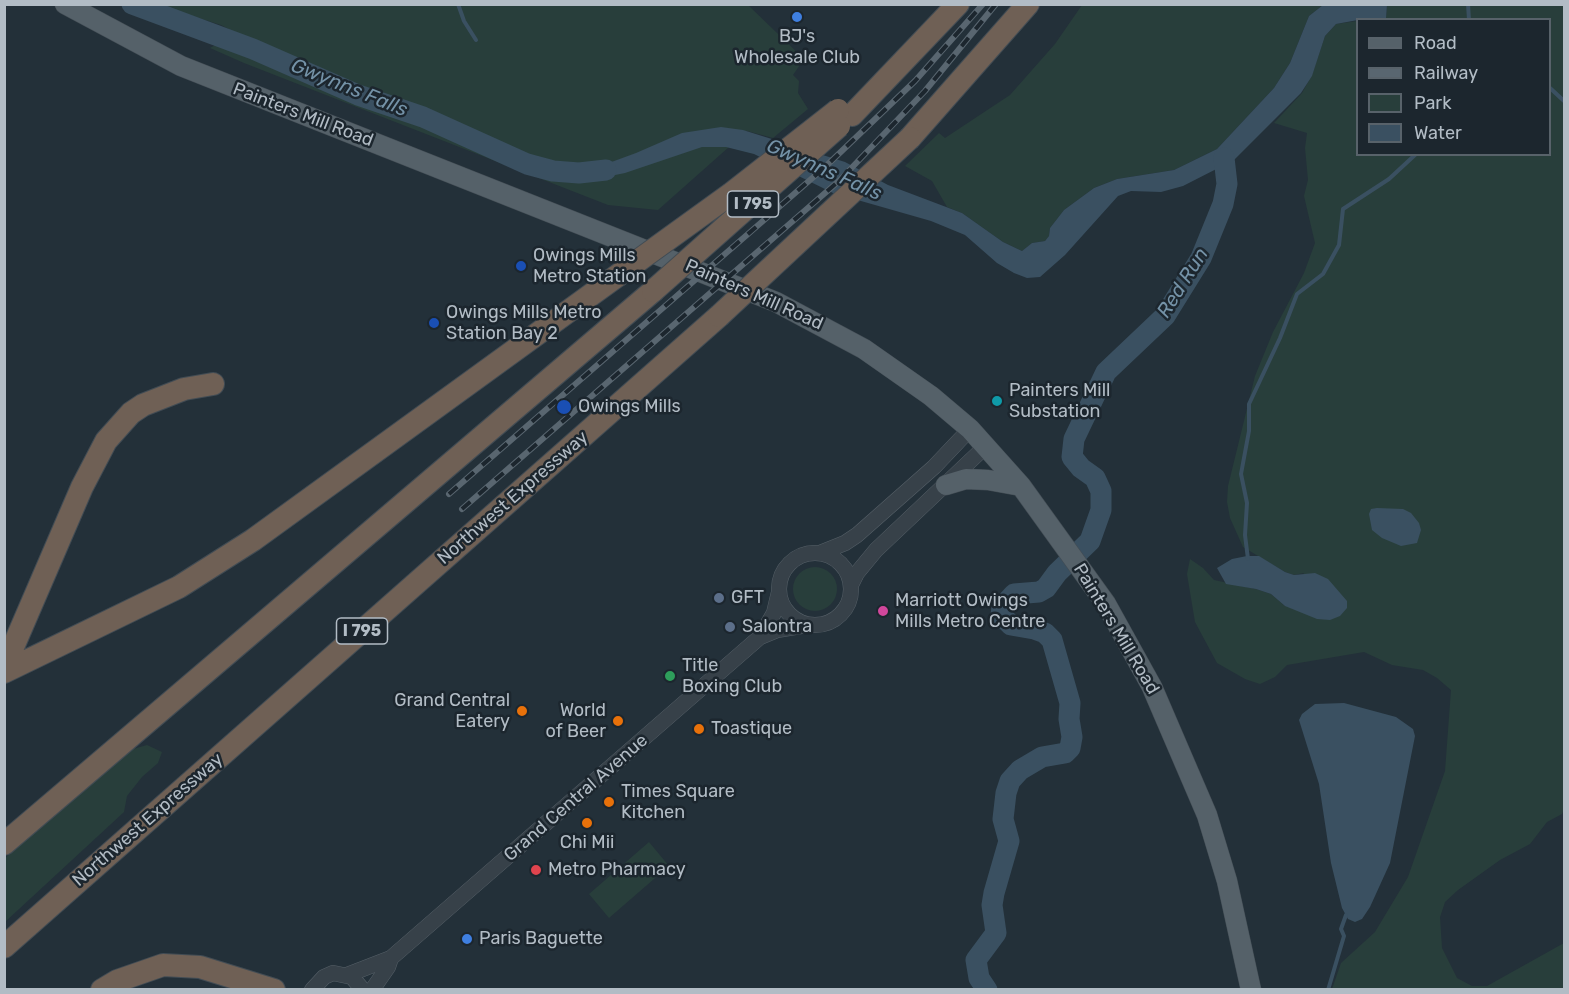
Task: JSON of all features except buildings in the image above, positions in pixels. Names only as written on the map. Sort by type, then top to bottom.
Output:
[{"type":"highway","name":"I 795","points":[[4,844],[653,291],[958,4]]},
{"type":"highway","name":"Northwest Expressway","points":[[4,947],[719,316],[910,138],[1028,4]]},
{"type":"highway","points":[[10,668],[179,587],[253,540],[844,113]]},
{"type":"highway","points":[[10,668],[82,487],[106,441],[125,419],[143,405],[184,389],[213,384]]},
{"type":"highway","points":[[102,990],[117,981],[163,965],[200,966],[274,990]]},
{"type":"main road","name":"Painters Mill Road","points":[[65,4],[181,66],[777,302],[832,330],[873,355],[931,396],[970,429],[1021,486],[1087,576],[1152,687],[1190,771],[1227,881],[1251,990]]},
{"type":"main road","points":[[946,485],[973,479],[1021,486]]},
{"type":"street","name":"Grand Central Avenue","points":[[312,990],[324,977],[333,974],[347,975],[391,958],[760,637],[774,613],[780,579],[794,560],[805,554],[820,553],[846,543],[856,536],[934,467],[970,429]]},
{"type":"street","name":"Grand Central Avenue","points":[[760,637],[785,628],[824,624],[835,619],[849,600],[851,585],[857,573],[876,550],[986,446]]},
{"type":"street","points":[[820,553],[841,563],[851,585]]},
{"type":"street","points":[[779,592],[782,604],[789,615],[807,625]]},
{"type":"street","name":"Grand Central Avenue","points":[[372,990],[388,967],[391,958]]},
{"type":"street","points":[[347,975],[359,983],[363,990]]},
{"type":"green space","points":[[157,5],[748,5],[804,59],[793,75],[799,81],[798,93],[808,109],[773,138],[747,131],[658,210],[608,205],[210,48],[236,33],[221,25]]},
{"type":"green space","points":[[1082,5],[1323,5],[1309,16],[1290,63],[1274,88],[1217,149],[1174,170],[1117,179],[1094,188],[1064,210],[1050,228],[1049,236],[1045,241],[1032,243],[1022,251],[1003,242],[962,213],[947,207],[932,181],[905,166],[939,133],[945,138],[1010,95],[1055,44]]},
{"type":"green space","points":[[1387,5],[1564,5],[1564,809],[1562,814],[1547,822],[1530,844],[1500,860],[1458,890],[1445,902],[1440,917],[1442,948],[1457,978],[1472,986],[1487,986],[1564,943],[1564,989],[1332,989],[1341,963],[1375,932],[1408,877],[1445,771],[1451,690],[1423,670],[1392,665],[1364,652],[1287,665],[1275,677],[1260,684],[1245,679],[1217,663],[1195,622],[1187,574],[1190,559],[1214,580],[1271,594],[1285,606],[1304,573],[1294,575],[1285,572],[1243,547],[1230,518],[1227,502],[1228,486],[1255,376],[1273,332],[1304,273],[1315,243],[1304,196],[1308,180],[1305,148],[1307,133],[1274,123],[1302,93],[1312,75],[1325,36],[1336,24],[1356,21],[1356,156],[1551,156],[1551,18],[1386,18]]},
{"type":"green space","points":[[815,567],[824,568],[831,573],[836,580],[836,598],[831,605],[824,610],[815,611],[806,610],[799,605],[794,598],[793,589],[794,580],[799,573],[806,568]]},
{"type":"green space","points":[[147,745],[162,752],[158,763],[142,777],[127,796],[124,812],[5,922],[5,858],[133,749]]},
{"type":"green space","points":[[649,842],[669,866],[609,918],[589,894]]},
{"type":"water","name":"Gwynns Falls","points":[[1323,5],[1387,5],[1386,18],[1356,18],[1356,20],[1336,24],[1325,36],[1312,76],[1301,93],[1234,160],[1183,186],[1161,192],[1131,191],[1118,196],[1065,255],[1040,277],[1027,278],[1014,273],[997,263],[965,235],[931,221],[833,193],[754,154],[726,147],[702,147],[625,173],[590,180],[579,173],[587,167],[606,164],[682,133],[721,127],[743,130],[845,162],[888,185],[962,213],[1003,242],[1022,251],[1032,243],[1045,241],[1049,236],[1050,228],[1064,210],[1094,188],[1117,179],[1174,170],[1217,149],[1274,88],[1290,63],[1309,16]]},
{"type":"water","points":[[1371,509],[1403,509],[1411,513],[1419,523],[1421,530],[1417,543],[1401,546],[1382,538],[1372,530],[1369,514]]},
{"type":"water","points":[[1259,556],[1294,575],[1315,573],[1328,579],[1347,601],[1347,608],[1340,616],[1330,620],[1317,619],[1285,606],[1271,594],[1226,584],[1217,568],[1232,559]]},
{"type":"water","points":[[1344,703],[1396,717],[1413,729],[1415,736],[1390,863],[1370,907],[1362,919],[1355,922],[1348,919],[1342,908],[1331,863],[1319,784],[1299,720],[1302,714],[1315,704]]},
{"type":"waterway","name":"Gwynns Falls","points":[[132,4],[253,49],[358,95],[423,117],[527,164],[553,171],[579,173],[606,170]]},
{"type":"waterway","points":[[458,4],[464,21],[476,40]]},
{"type":"waterway","points":[[1468,4],[1469,18]]},
{"type":"waterway","points":[[1551,89],[1564,101]]},
{"type":"waterway","points":[[1248,559],[1245,535],[1247,503],[1241,474],[1249,431],[1249,404],[1280,338],[1297,294],[1323,274],[1339,245],[1343,209],[1389,179],[1414,156]]},
{"type":"waterway","name":"Red Run","points":[[987,990],[979,978],[976,960],[996,933],[992,905],[1009,841],[1003,819],[1010,781],[1020,770],[1042,757],[1065,753],[1070,748],[1072,737],[1069,719],[1070,703],[1052,640],[1045,633],[1011,625],[1001,615],[1002,607],[1014,594],[1039,592],[1046,588],[1057,573],[1090,541],[1101,510],[1101,491],[1095,478],[1081,468],[1072,457],[1074,439],[1106,372],[1165,316],[1201,258],[1223,204],[1227,184],[1224,158]]},
{"type":"waterway","points":[[1328,990],[1344,936],[1341,929],[1346,915]]},
{"type":"railway","points":[[449,494],[825,167],[915,81],[983,4]]},
{"type":"railway","points":[[462,509],[840,180],[925,91],[996,4]]},
{"type":"place","name":"BJ's Wholesale Club","points":[[797,17]]},
{"type":"place","name":"Owings Mills Metro Station","points":[[521,266]]},
{"type":"place","name":"Owings Mills Metro Station Bay 2","points":[[434,323]]},
{"type":"place","name":"Painters Mill Substation","points":[[997,401]]},
{"type":"place","name":"Owings Mills","points":[[564,407]]},
{"type":"place","name":"GFT","points":[[719,598]]},
{"type":"place","name":"Marriott Owings Mills Metro Centre","points":[[883,611]]},
{"type":"place","name":"Salontra","points":[[730,627]]},
{"type":"place","name":"Title Boxing Club","points":[[670,676]]},
{"type":"place","name":"Grand Central Eatery","points":[[522,711]]},
{"type":"place","name":"World of Beer","points":[[618,721]]},
{"type":"place","name":"Toastique","points":[[699,729]]},
{"type":"place","name":"Times Square Kitchen","points":[[609,802]]},
{"type":"place","name":"Chi Mii","points":[[587,823]]},
{"type":"place","name":"Metro Pharmacy","points":[[536,870]]},
{"type":"place","name":"Paris Baguette","points":[[467,939]]}]
